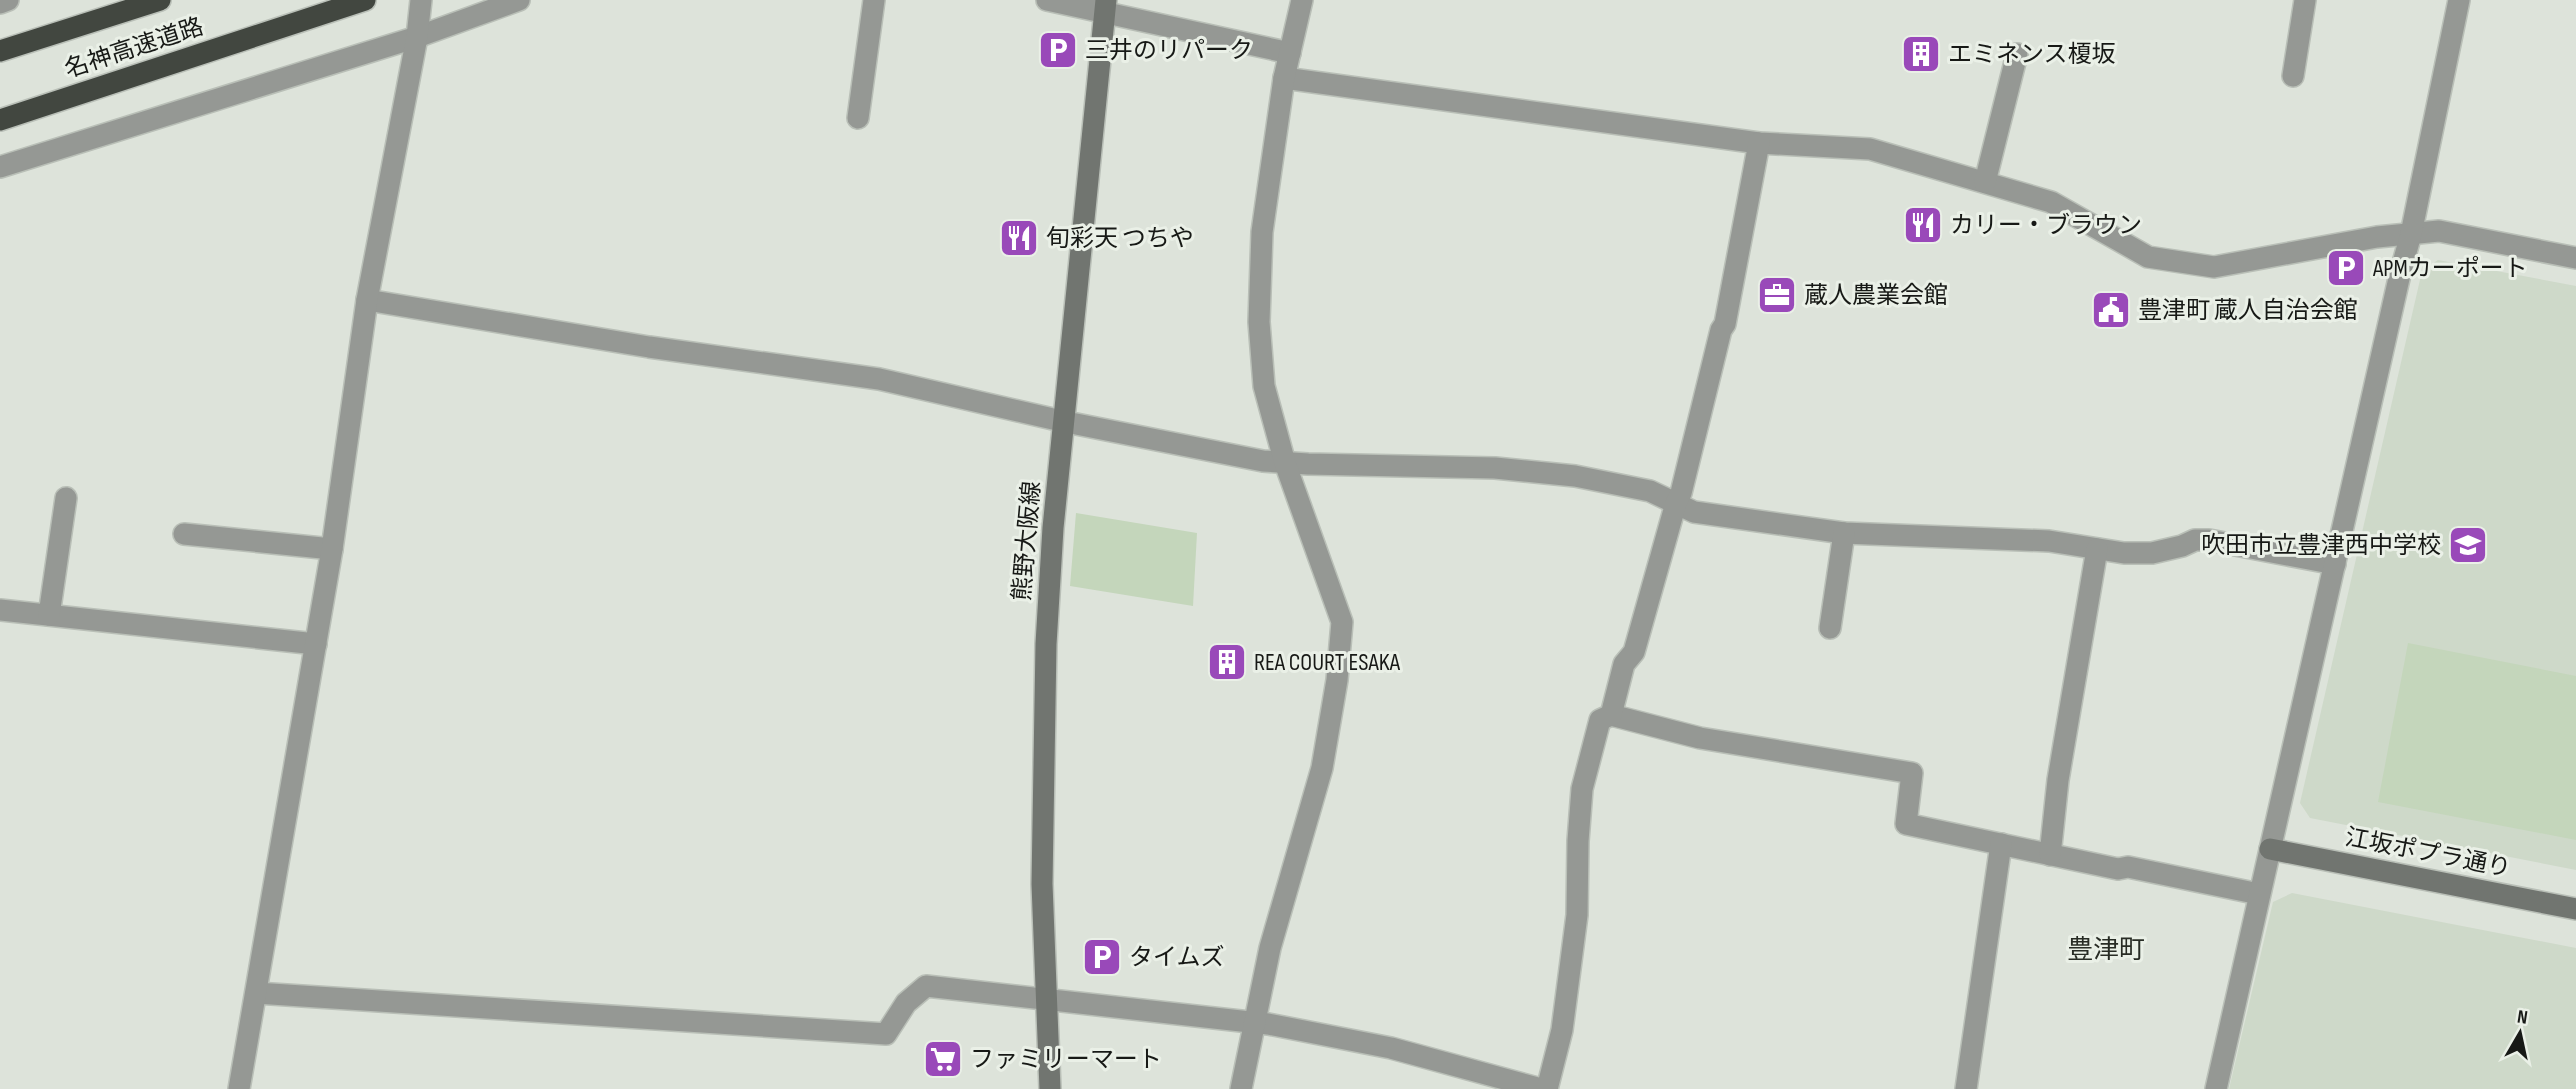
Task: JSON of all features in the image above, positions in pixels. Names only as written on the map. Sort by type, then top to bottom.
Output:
[{"type":"highway","name":"名神高速道路","points":[[0,51],[160,0]]},
{"type":"highway","name":"名神高速道路","points":[[0,120],[365,0]]},
{"type":"main road","name":"熊野大阪線","points":[[1050,1089],[1042,884],[1046,644],[1053,528],[1066,422],[1105,5]]},
{"type":"main road","name":"江坂ポプラ通り","points":[[2270,849],[2576,909]]},
{"type":"street","points":[[0,3],[8,0]]},
{"type":"street","points":[[239,1089],[332,549],[367,300],[417,37],[421,0]]},
{"type":"street","points":[[0,167],[417,37],[519,0]]},
{"type":"street","points":[[858,118],[874,0]]},
{"type":"street","points":[[1047,0],[1105,5],[1290,53]]},
{"type":"street","points":[[1241,1089],[1282,902],[1322,768],[1337,680],[1342,622],[1285,463],[1264,386],[1259,322],[1262,232],[1284,78],[1302,0]]},
{"type":"street","points":[[2293,76],[2305,0]]},
{"type":"street","points":[[2216,1089],[2411,234],[2459,0]]},
{"type":"street","points":[[1985,182],[2017,54]]},
{"type":"street","points":[[1284,78],[1759,143],[1870,149],[2051,202],[2148,257],[2214,267],[2377,237],[2439,230],[2576,258]]},
{"type":"street","points":[[1611,715],[1624,664],[1634,652],[1681,493],[1720,330],[1725,324],[1759,143]]},
{"type":"street","points":[[367,300],[649,347],[878,379],[1066,422],[1285,463],[1495,468],[1576,476],[1650,491],[1694,512],[1844,533],[2049,541],[2097,549],[2152,553],[2195,540],[2209,540],[2335,564]]},
{"type":"street","points":[[49,615],[66,498]]},
{"type":"street","points":[[1830,628],[1844,533]]},
{"type":"street","points":[[184,534],[332,549]]},
{"type":"street","points":[[2050,855],[2061,767],[2097,549]]},
{"type":"street","points":[[0,610],[316,644]]},
{"type":"street","points":[[1547,1089],[1562,1030],[1577,915],[1582,789],[1600,720],[1611,715],[1700,737],[1912,773],[1906,824],[2118,869],[2128,867],[2259,894]]},
{"type":"street","points":[[1966,1089],[2001,844]]},
{"type":"street","points":[[256,993],[886,1034],[906,1003],[926,986],[1254,1024],[1391,1048],[1541,1089]]},
{"type":"shaded area","name":"吹田市立豊津西中学校","points":[[2438,260],[2576,286],[2576,870],[2310,818],[2300,803],[2422,271]]},
{"type":"shaded area","points":[[2292,893],[2576,948],[2576,1089],[2229,1089],[2273,902]]},
{"type":"green space","points":[[1076,513],[1197,533],[1193,606],[1070,586]]},
{"type":"green space","points":[[2408,643],[2576,676],[2576,840],[2378,802]]},
{"type":"place","name":"三井のリパーク","points":[[1058,50]]},
{"type":"place","name":"エミネンス榎坂","points":[[1921,54]]},
{"type":"place","name":"カリー・ブラウン","points":[[1923,225]]},
{"type":"place","name":"旬彩天 つちや","points":[[1019,238]]},
{"type":"place","name":"APMカーポート","points":[[2346,268]]},
{"type":"place","name":"蔵人農業会館","points":[[1777,295]]},
{"type":"place","name":"豊津町 蔵人自治会館","points":[[2111,310]]},
{"type":"place","name":"吹田市立豊津西中学校","points":[[2468,545]]},
{"type":"place","name":"REA COURT ESAKA","points":[[1227,662]]},
{"type":"place","name":"タイムズ","points":[[1102,957]]},
{"type":"place","name":"ファミリーマート","points":[[943,1059]]},
{"type":"district","name":"豊津町","points":[[2106,950]]}]
